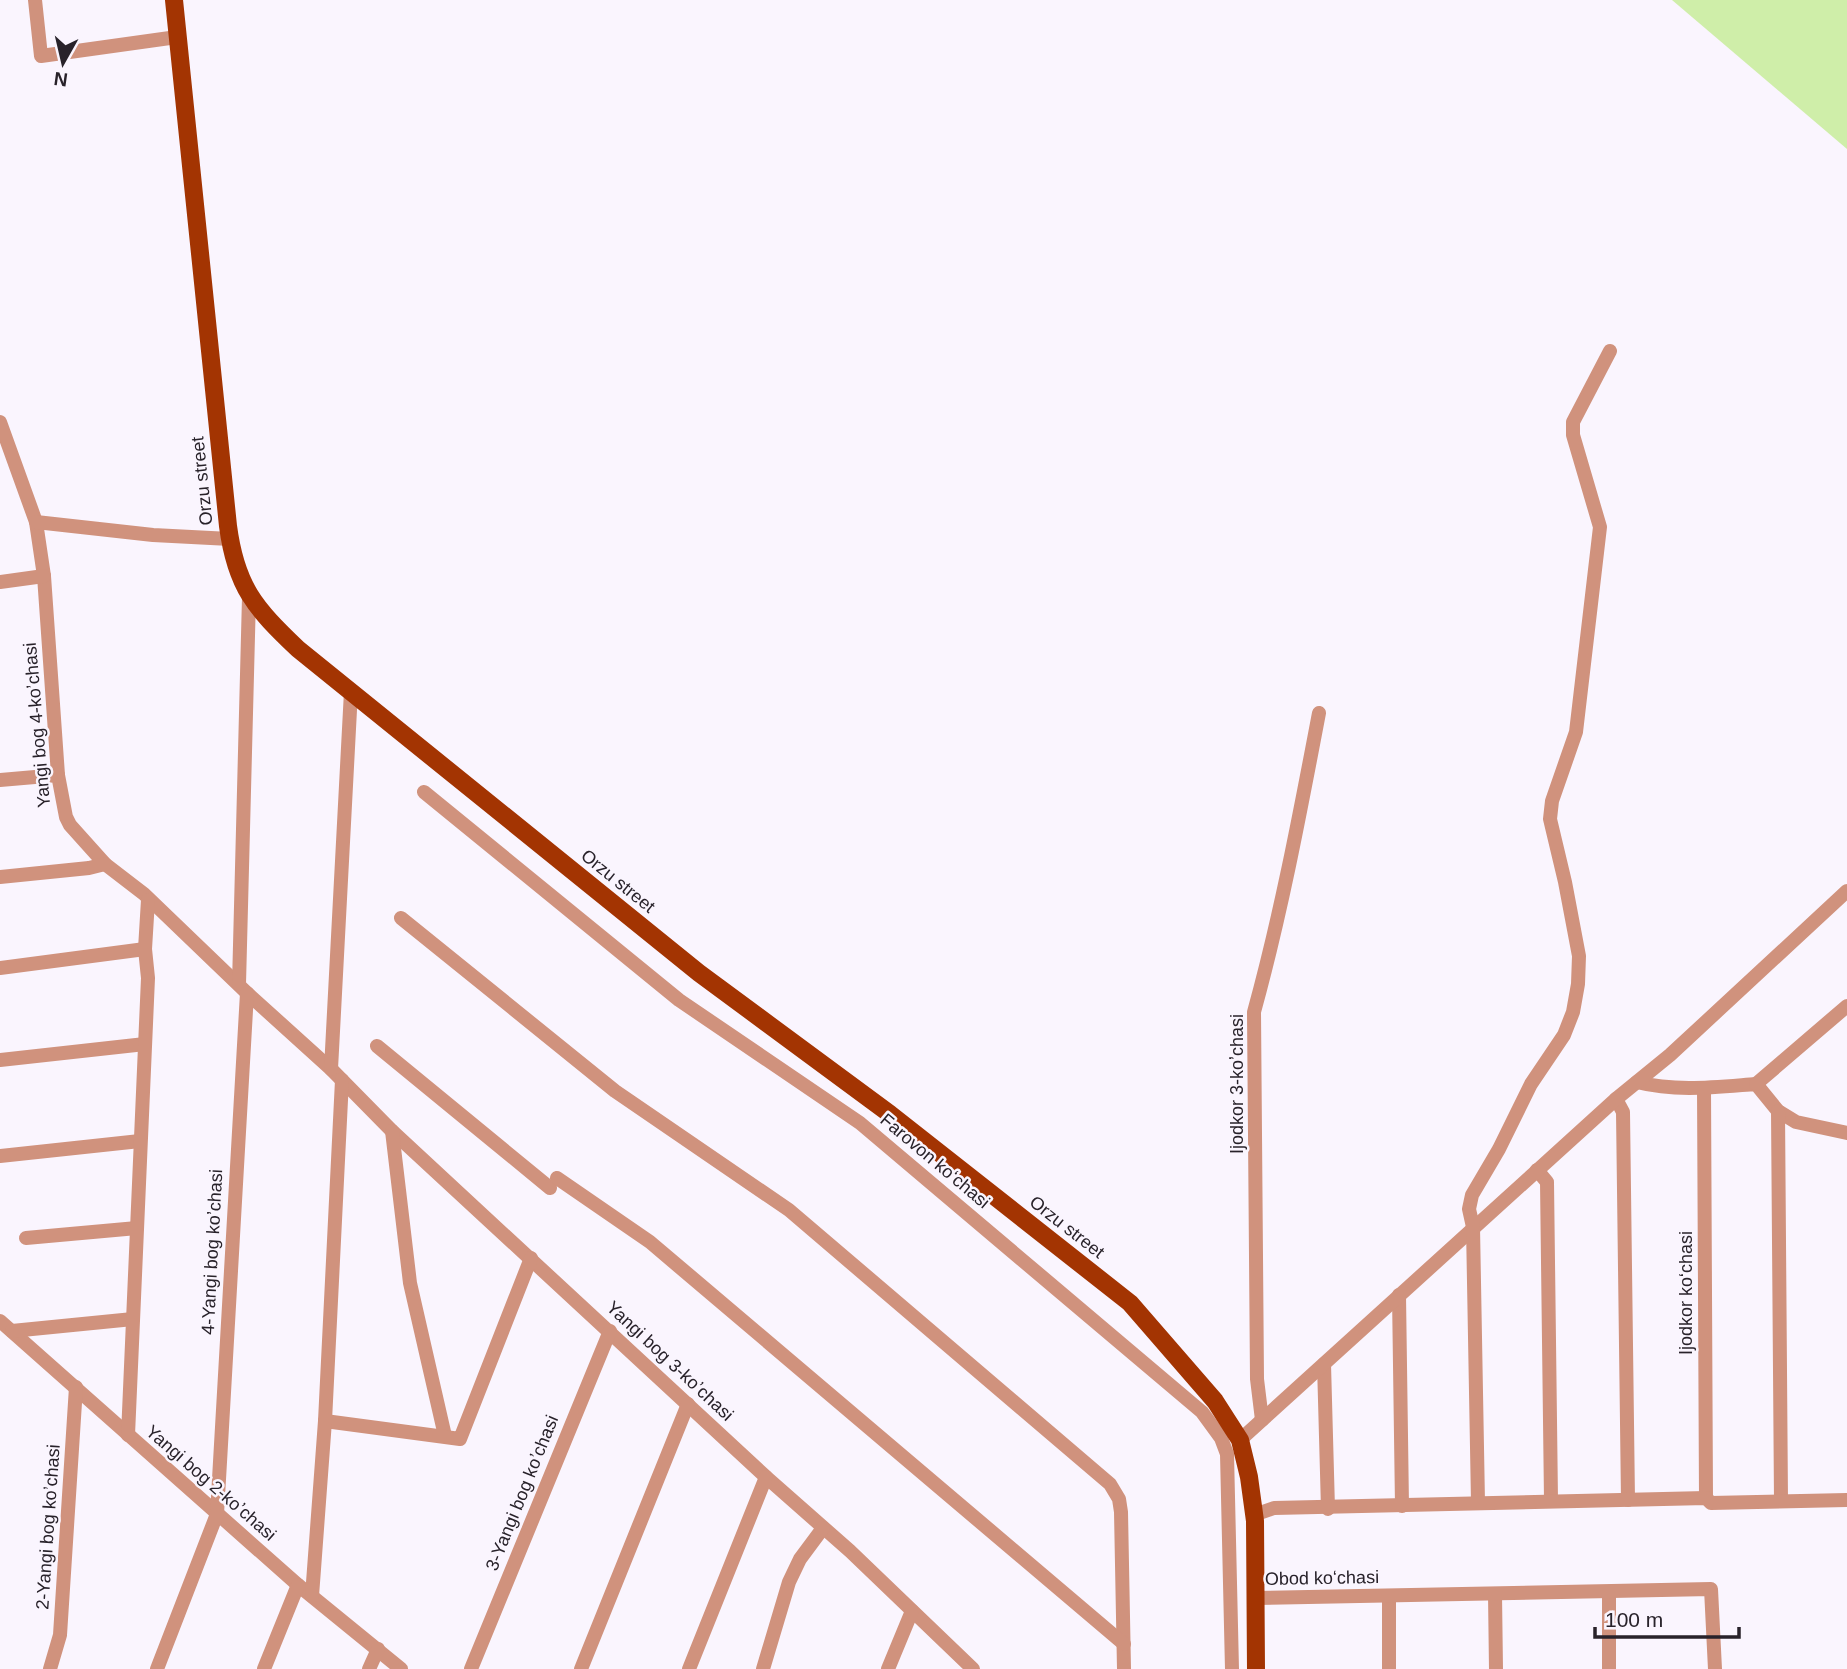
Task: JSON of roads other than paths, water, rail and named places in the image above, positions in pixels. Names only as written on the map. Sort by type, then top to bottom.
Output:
[{"type":"main road","name":"Orzu street","points":[[174,0],[230,539],[249,597],[292,643],[699,973],[890,1114],[1130,1303],[1215,1401],[1240,1440],[1254,1515],[1256,1669]]},
{"type":"street","points":[[35,0],[41,55],[177,37]]},
{"type":"street","points":[[1478,1502],[1473,1227],[1469,1209],[1472,1195],[1499,1149],[1531,1084],[1564,1035],[1573,1012],[1578,984],[1579,956],[1550,819],[1552,801],[1576,732],[1600,527],[1573,435],[1573,422],[1610,351]]},
{"type":"street","name":"Yangi bog 4-koʼchasi","points":[[0,422],[36,522],[44,576],[58,775],[66,817],[106,864],[144,894],[341,1080]]},
{"type":"street","points":[[36,522],[153,535],[230,539]]},
{"type":"street","points":[[0,582],[44,576]]},
{"type":"street","name":"4-Yangi bog koʼchasi","points":[[217,1514],[243,988],[249,597]]},
{"type":"street","points":[[331,1069],[351,691]]},
{"type":"street","name":"Ijodkor 3-koʼchasi","points":[[1262,1420],[1257,1379],[1254,1012],[1285,887],[1319,713]]},
{"type":"street","points":[[0,780],[58,775]]},
{"type":"street","name":"Farovon koʻchasi","points":[[425,792],[680,1000],[860,1123],[1202,1412],[1221,1438],[1227,1454],[1232,1669]]},
{"type":"street","points":[[0,877],[106,864]]},
{"type":"street","points":[[1240,1440],[1536,1170],[1670,1055],[1847,891]]},
{"type":"street","points":[[128,1435],[148,978],[145,949],[148,900]]},
{"type":"street","points":[[401,918],[615,1091],[789,1210],[1111,1484],[1119,1499],[1121,1512],[1124,1669]]},
{"type":"street","points":[[0,968],[145,949]]},
{"type":"street","points":[[1637,1082],[1654,1086],[1704,1088],[1756,1084],[1847,1006]]},
{"type":"street","points":[[0,1060],[145,1044]]},
{"type":"street","points":[[377,1046],[553,1183],[650,1242],[1124,1644]]},
{"type":"street","points":[[312,1595],[325,1421],[341,1080]]},
{"type":"street","name":"Yangi bog 3-koʼchasi","points":[[341,1080],[973,1669]]},
{"type":"street","points":[[1756,1084],[1778,1111],[1796,1122],[1847,1133]]},
{"type":"street","name":"Ijodkor koʻchasi","points":[[1704,1088],[1706,1498]]},
{"type":"street","points":[[1616,1099],[1623,1112],[1628,1500]]},
{"type":"street","points":[[1778,1111],[1781,1500]]},
{"type":"street","points":[[392,1130],[406,1261],[445,1436]]},
{"type":"street","points":[[0,1156],[140,1141]]},
{"type":"street","points":[[1536,1170],[1548,1182],[1551,1500]]},
{"type":"street","points":[[26,1237],[137,1228]]},
{"type":"street","points":[[325,1421],[460,1439],[531,1258]]},
{"type":"street","points":[[1399,1295],[1402,1506]]},
{"type":"street","points":[[12,1331],[133,1320]]},
{"type":"street","name":"Yangi bog 2-koʼchasi","points":[[0,1321],[298,1585],[401,1669]]},
{"type":"street","name":"3-Yangi bog koʼchasi","points":[[471,1669],[610,1331]]},
{"type":"street","points":[[1324,1364],[1328,1509]]},
{"type":"street","name":"2-Yangi bog koʼchasi","points":[[50,1669],[60,1635],[76,1387]]},
{"type":"street","points":[[580,1669],[688,1404]]},
{"type":"street","points":[[689,1669],[766,1477]]},
{"type":"street","points":[[1254,1515],[1274,1508],[1328,1509],[1551,1500],[1706,1498],[1711,1503],[1847,1500]]},
{"type":"street","points":[[157,1669],[217,1514]]},
{"type":"street","points":[[763,1669],[789,1583],[800,1559],[823,1528]]},
{"type":"street","points":[[264,1669],[298,1585]]},
{"type":"street","name":"Obod koʻchasi","points":[[1255,1598],[1712,1589],[1715,1669]]},
{"type":"street","points":[[1609,1592],[1609,1669]]},
{"type":"street","points":[[1495,1594],[1496,1669]]},
{"type":"street","name":"Obod koʻchasi","points":[[1389,1596],[1389,1669]]},
{"type":"street","points":[[888,1669],[912,1611]]},
{"type":"street","points":[[369,1669],[378,1649]]}]
